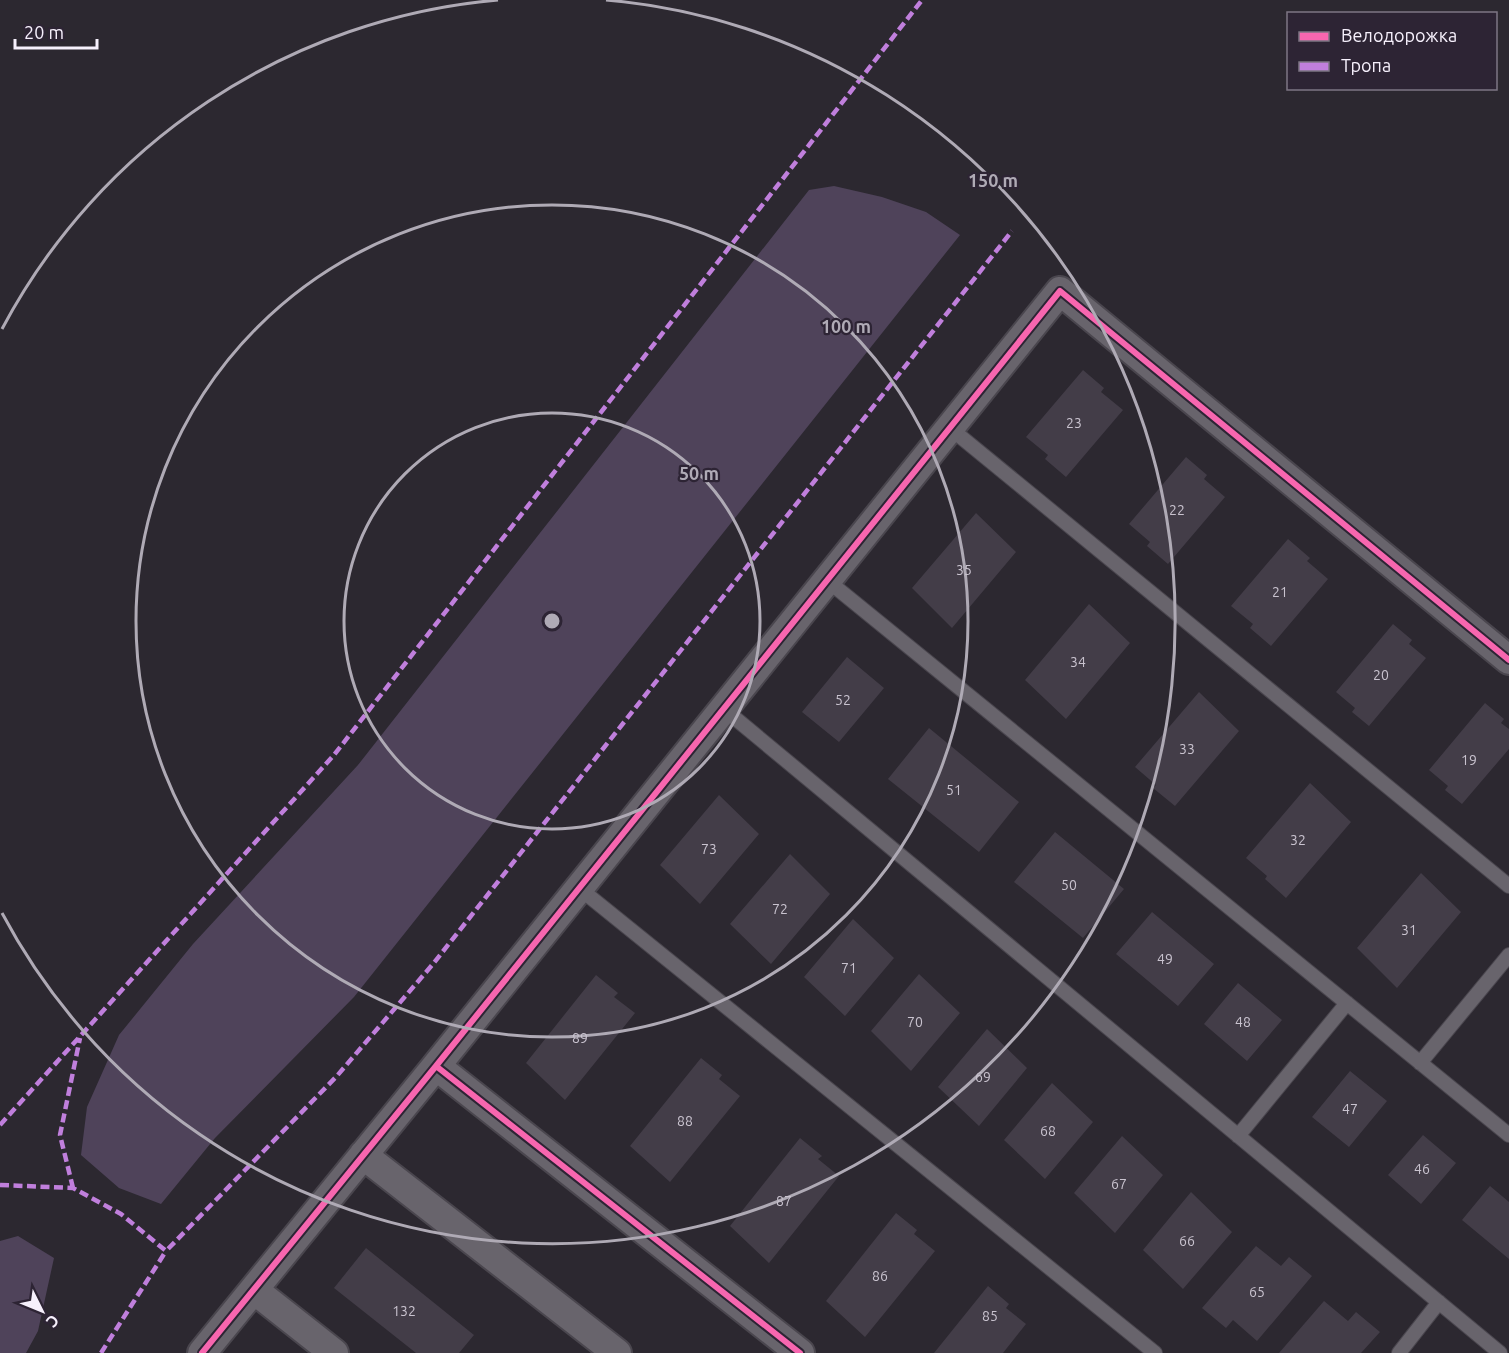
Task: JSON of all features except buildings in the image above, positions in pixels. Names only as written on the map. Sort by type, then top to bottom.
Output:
[{"type":"street","points":[[202,1353],[1060,291],[1509,660]]},
{"type":"street","points":[[436,1066],[800,1353]]},
{"type":"street","points":[[363,1155],[617,1353]]},
{"type":"street","points":[[254,1290],[334,1353]]},
{"type":"lane","points":[[950,428],[1509,886]]},
{"type":"lane","points":[[828,581],[1509,1135]]},
{"type":"lane","points":[[724,709],[1500,1353]]},
{"type":"lane","points":[[579,888],[1155,1353]]},
{"type":"lane","points":[[1420,1063],[1509,955]]},
{"type":"lane","points":[[1238,1136],[1347,1003]]},
{"type":"lane","points":[[1399,1353],[1439,1302]]},
{"type":"shaded area","points":[[834,186],[882,197],[926,212],[960,235],[354,997],[215,1138],[161,1204],[119,1188],[81,1155],[87,1107],[119,1035],[193,944],[358,765],[809,190]]},
{"type":"shaded area","points":[[18,1236],[54,1258],[38,1331],[26,1353],[0,1353],[0,1241]]},
{"type":"marked path","points":[[0,1125],[334,755],[922,0]]},
{"type":"marked path","points":[[0,1185],[73,1188],[121,1214],[166,1251],[336,1077],[433,964],[1012,231]]},
{"type":"marked path","points":[[73,1188],[60,1135],[80,1038]]},
{"type":"marked path","points":[[101,1353],[166,1251]]},
{"type":"cycle path","points":[[800,1353],[436,1066],[1060,291],[1509,660]]},
{"type":"cycle path","points":[[202,1353],[436,1066]]}]
